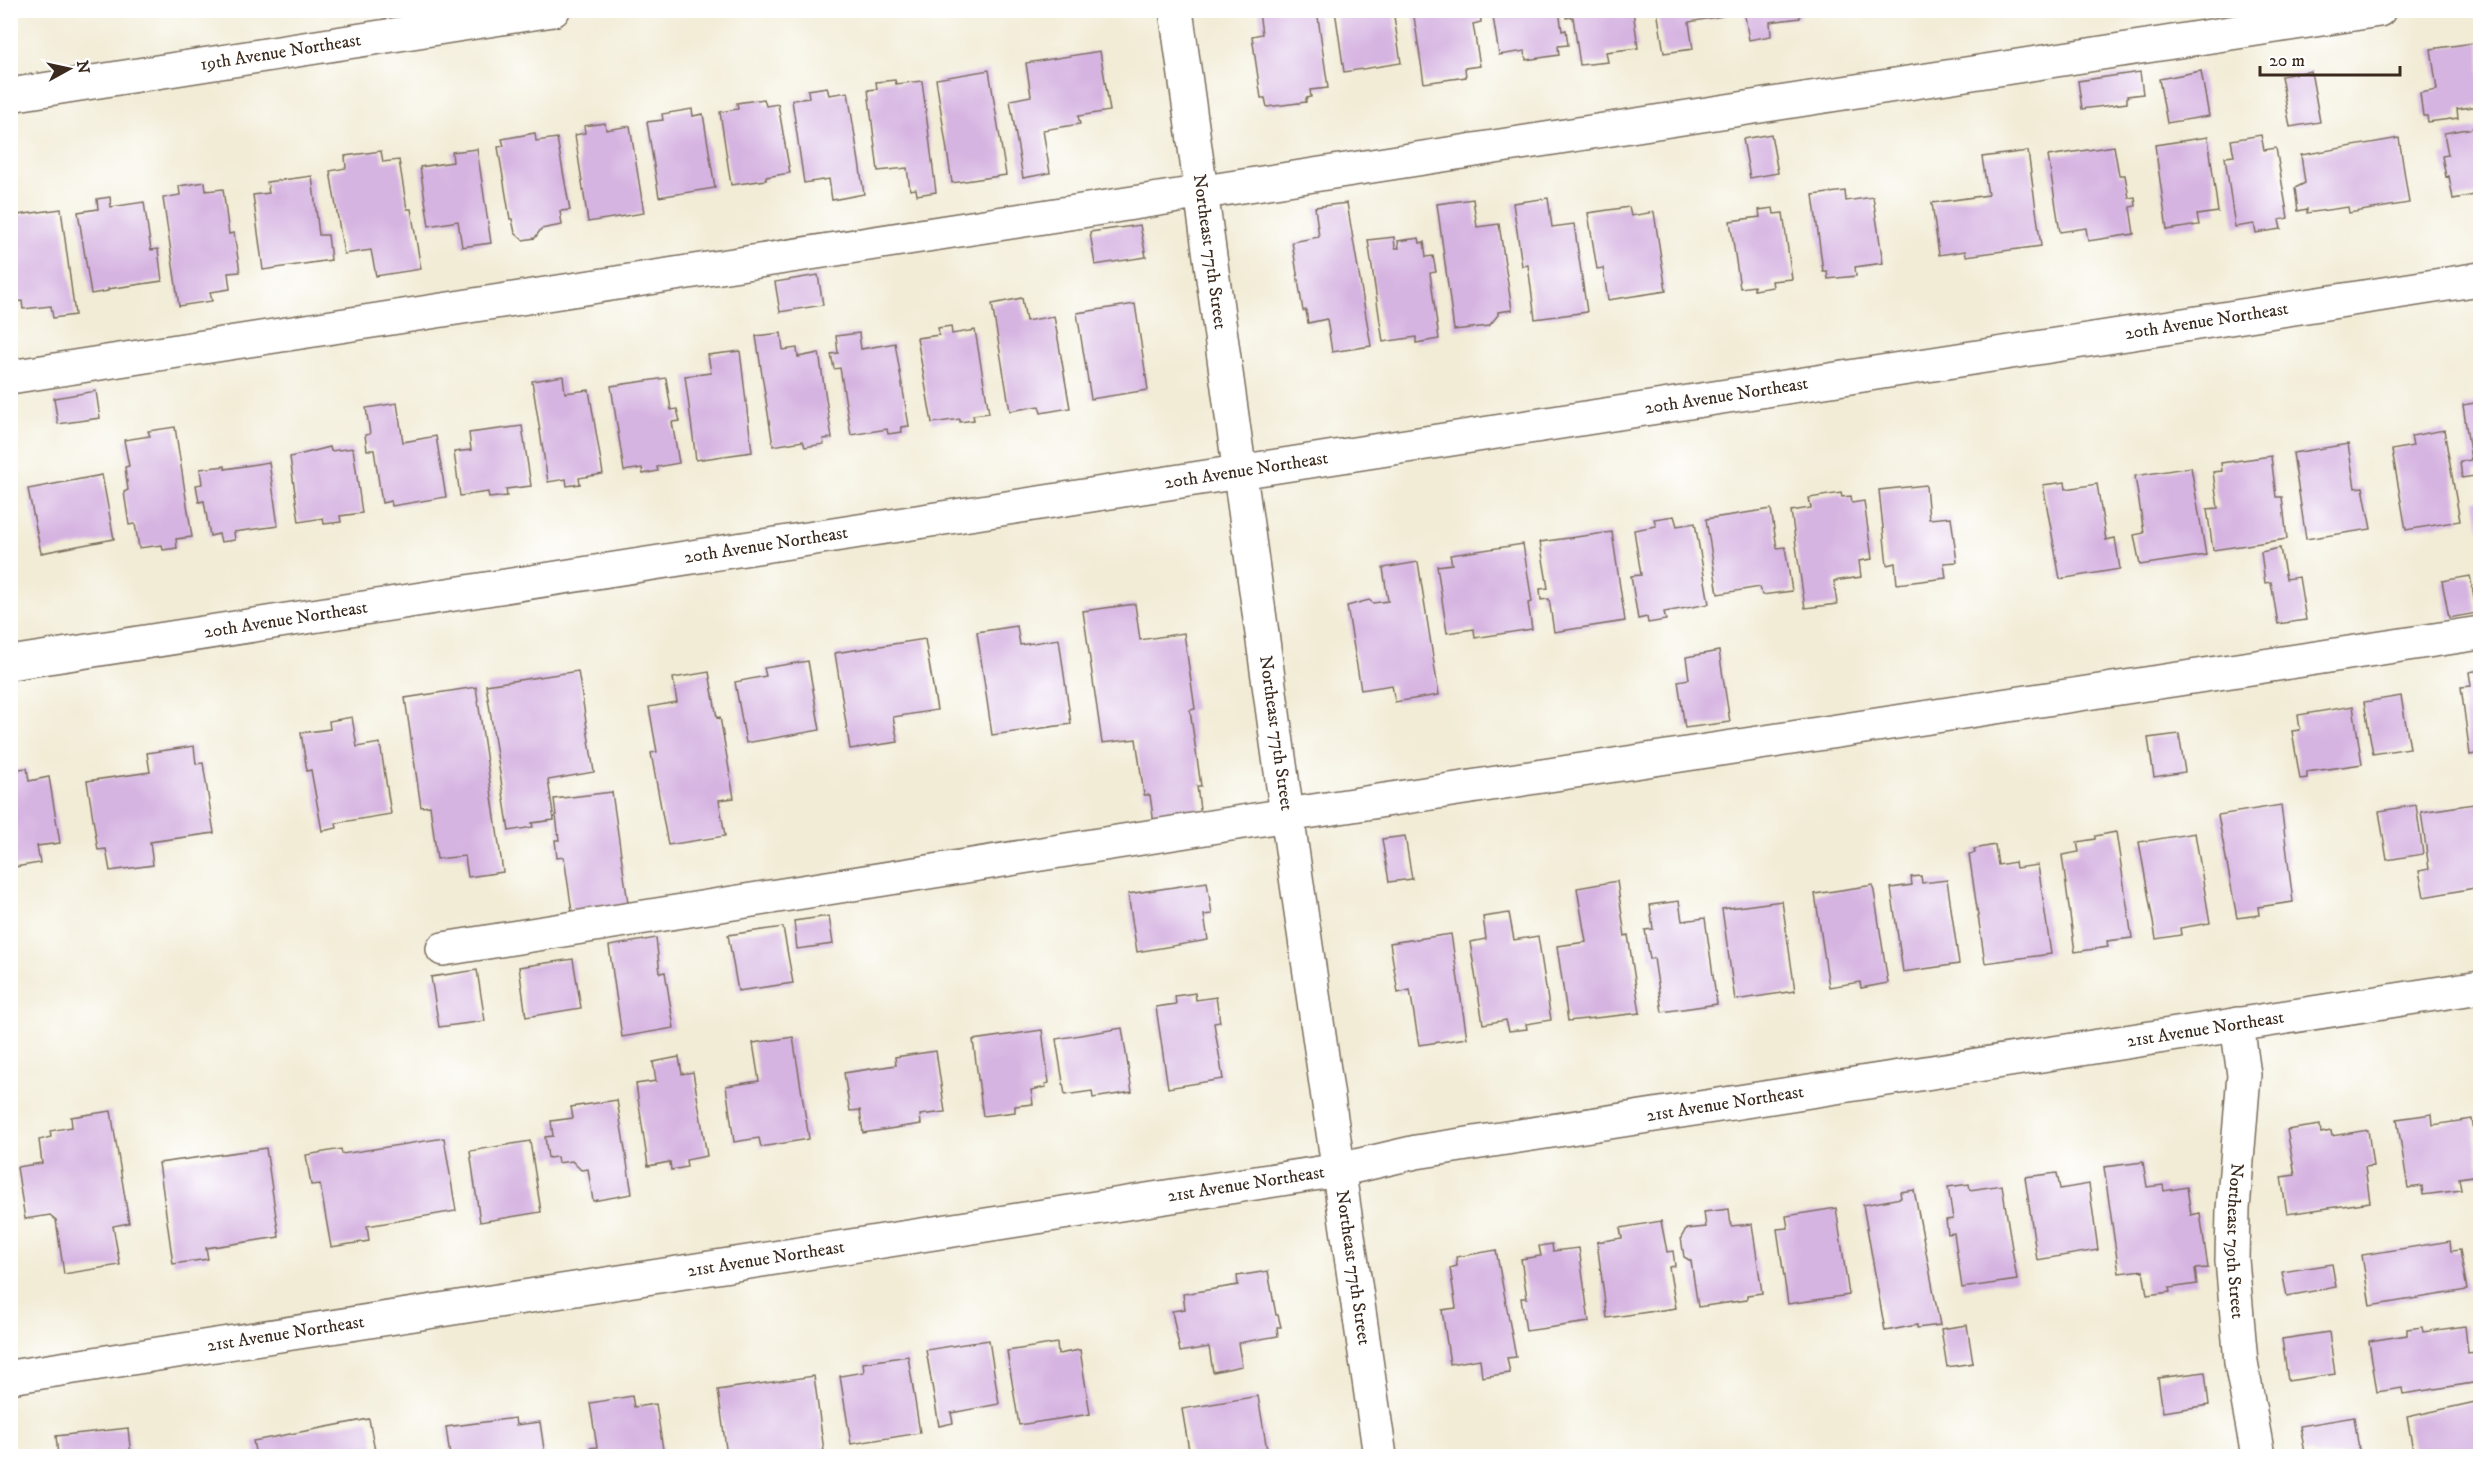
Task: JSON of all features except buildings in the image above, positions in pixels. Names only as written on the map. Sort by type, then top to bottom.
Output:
[{"type":"street","name":"19th Avenue Northeast","points":[[10,94],[553,10]]},
{"type":"street","name":"Northeast 77th Street","points":[[1176,10],[1287,815],[1380,1456]]},
{"type":"street","points":[[10,376],[2379,10]]},
{"type":"street","name":"20th Avenue Northeast","points":[[10,663],[1240,470],[2481,279]]},
{"type":"street","points":[[443,949],[1287,815],[2481,633]]},
{"type":"street","name":"21st Avenue Northeast","points":[[10,1377],[1340,1170],[1416,1152],[2481,987]]},
{"type":"street","name":"Northeast 79th Street","points":[[2237,1024],[2244,1075],[2233,1209],[2232,1260],[2241,1362],[2258,1456]]}]
